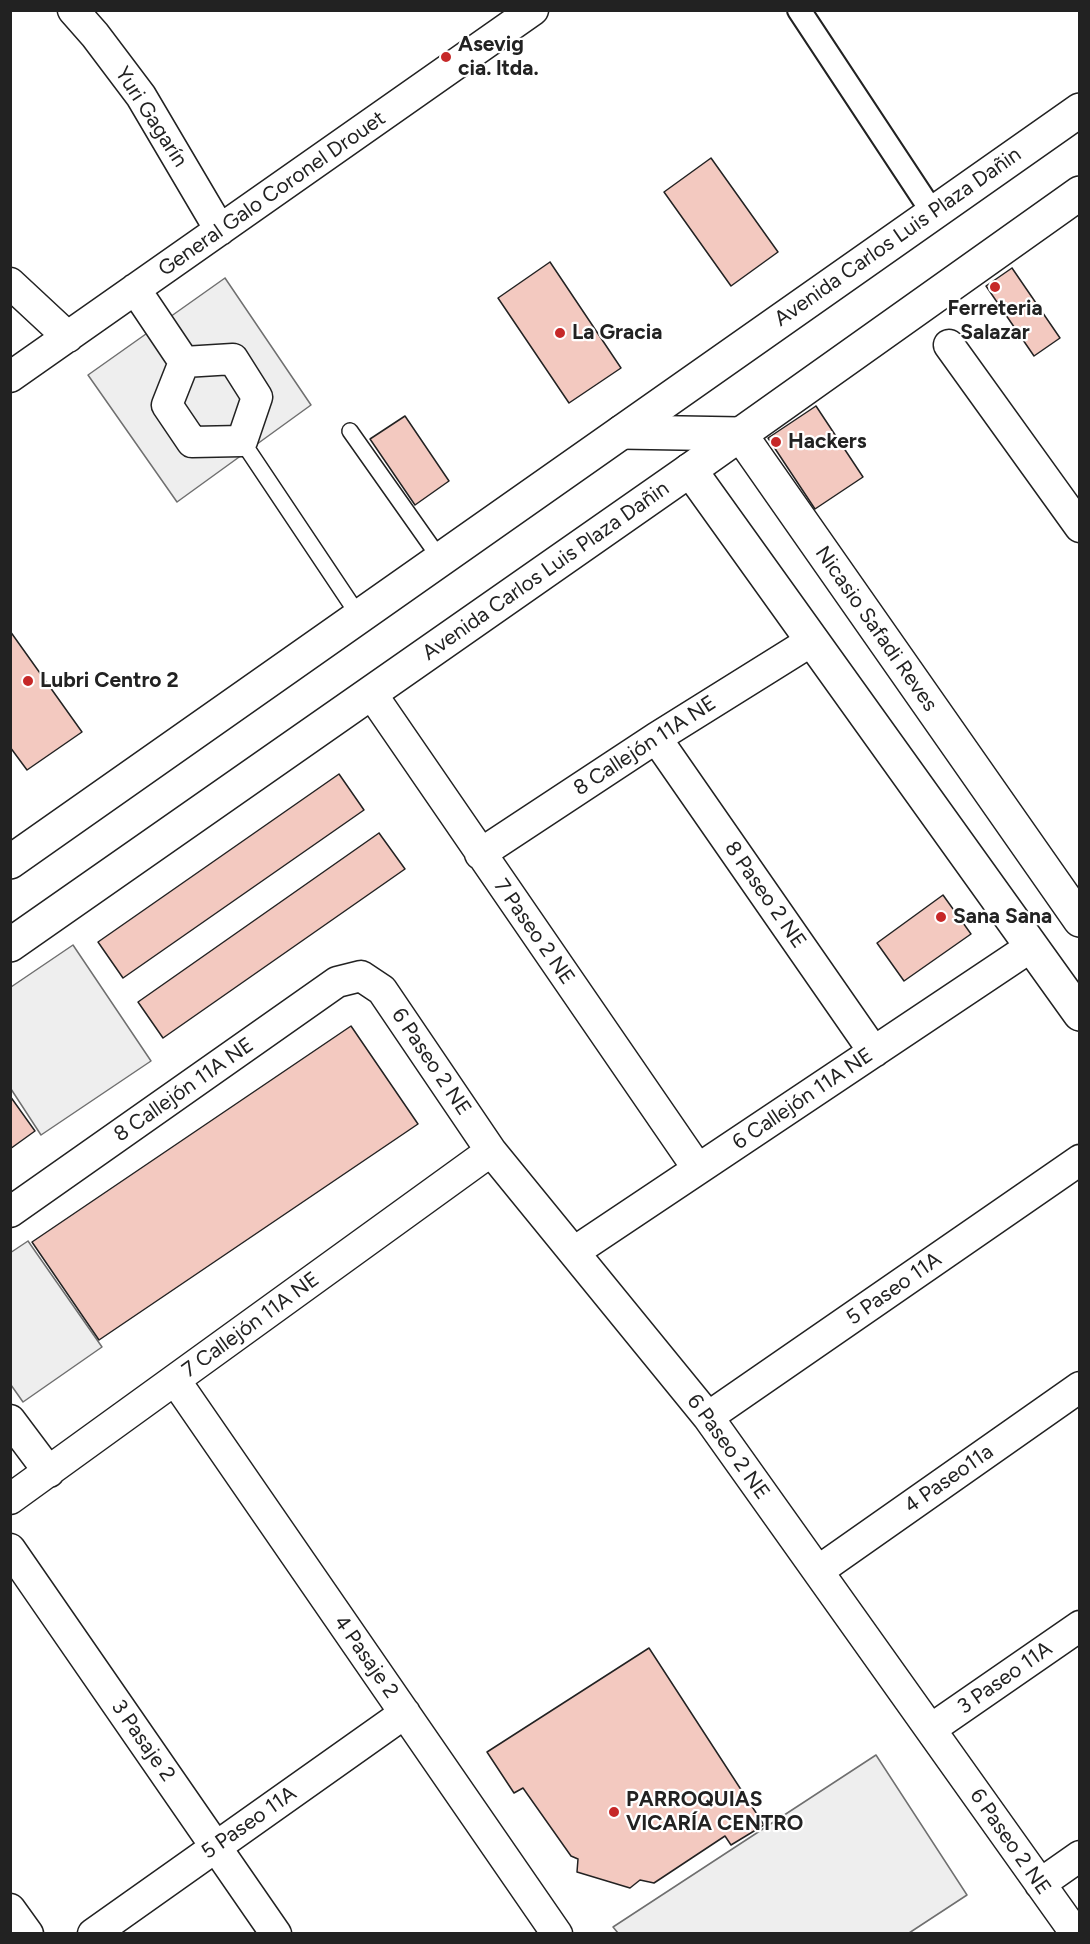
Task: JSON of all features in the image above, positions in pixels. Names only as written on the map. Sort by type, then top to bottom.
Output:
[{"type":"main road","name":"Avenida Carlos Luis Plaza Dañin","points":[[10,862],[1080,110]]},
{"type":"main road","name":"Avenida Carlos Luis Plaza Dañin","points":[[10,945],[690,470],[1080,193]]},
{"type":"main road","points":[[622,432],[740,434]]},
{"type":"main road","name":"Nicasio Safadi Reves","points":[[740,434],[1080,920]]},
{"type":"main road","points":[[690,470],[1080,1014]]},
{"type":"street","name":"Yuri Gagarín","points":[[73,10],[141,96],[220,230]]},
{"type":"street","name":"General Galo Coronel Drouet","points":[[10,377],[533,10]]},
{"type":"street","points":[[799,10],[933,213]]},
{"type":"street","points":[[10,284],[68,337]]},
{"type":"street","points":[[135,290],[184,362]]},
{"type":"street","points":[[949,345],[1080,527]]},
{"type":"street","points":[[233,358],[257,397],[242,441],[192,442],[167,405],[184,362],[233,358]]},
{"type":"street","name":"8 Callejón 11A NE","points":[[480,854],[656,738],[813,640]]},
{"type":"street","name":"7 Paseo 2 NE","points":[[371,693],[698,1169]]},
{"type":"street","name":"8 Paseo 2 NE","points":[[656,738],[874,1052]]},
{"type":"street","name":"6 Callejón 11A NE","points":[[574,1252],[1032,946]]},
{"type":"street","name":"8 Callejón 11A NE","points":[[10,1212],[337,982],[361,976]]},
{"type":"street","name":"6 Paseo 2 NE","points":[[361,976],[382,990],[491,1151],[708,1417],[1076,1934]]},
{"type":"street","name":"7 Callejón 11A NE","points":[[10,1499],[491,1151]]},
{"type":"street","name":"5 Paseo 11A","points":[[708,1417],[1080,1160]]},
{"type":"street","name":"4 Pasaje 2","points":[[175,1380],[557,1934]]},
{"type":"street","name":"4 Paseo11a","points":[[818,1571],[1080,1388]]},
{"type":"street","points":[[10,1420],[49,1472]]},
{"type":"street","name":"3 Pasaje 2","points":[[10,1549],[276,1934]]},
{"type":"street","name":"3 Paseo 11A","points":[[931,1729],[1080,1626]]},
{"type":"street","name":"5 Paseo 11A","points":[[93,1934],[405,1713]]},
{"type":"street","points":[[1040,1884],[1080,1856]]},
{"type":"street","points":[[10,1909],[28,1934]]},
{"type":"lane","points":[[350,431],[441,560]]},
{"type":"lane","points":[[242,441],[359,616]]},
{"type":"shaded area","points":[[225,278],[311,405],[177,502],[88,375]]},
{"type":"shaded area","points":[[73,945],[151,1061],[41,1135],[11,1089],[11,987]]},
{"type":"shaded area","points":[[28,1241],[102,1347],[23,1402],[11,1385],[10,1253]]},
{"type":"shaded area","points":[[876,1755],[967,1895],[909,1933],[618,1933],[613,1927]]},
{"type":"building","points":[[711,158],[778,252],[731,286],[664,192]]},
{"type":"building","name":"La Gracia","points":[[550,262],[621,368],[569,403],[498,298]]},
{"type":"building","points":[[1012,268],[1060,338],[1034,356],[986,286]]},
{"type":"building","points":[[816,406],[863,477],[815,509],[768,438]]},
{"type":"building","points":[[405,416],[449,481],[415,505],[370,439]]},
{"type":"building","name":"Lubri Centro 2","points":[[10,631],[82,732],[27,770],[10,747]]},
{"type":"building","points":[[339,774],[364,810],[123,978],[98,942]]},
{"type":"building","points":[[379,833],[405,869],[163,1038],[138,1002]]},
{"type":"building","points":[[943,895],[971,934],[904,981],[877,943]]},
{"type":"building","points":[[351,1026],[418,1124],[99,1340],[32,1242]]},
{"type":"building","points":[[10,1096],[35,1131],[10,1149]]},
{"type":"building","points":[[649,1648],[764,1825],[731,1845],[725,1836],[654,1883],[640,1880],[630,1888],[577,1872],[578,1859],[571,1856],[523,1788],[514,1793],[487,1752]]},
{"type":"place","name":"Asevig cia. ltda.","points":[[446,57]]},
{"type":"place","name":"Ferreteria Salazar","points":[[995,287]]},
{"type":"place","name":"La Gracia","points":[[560,333]]},
{"type":"place","name":"Hackers","points":[[776,442]]},
{"type":"place","name":"Lubri Centro 2","points":[[28,681]]},
{"type":"place","name":"Sana Sana","points":[[941,917]]},
{"type":"place","name":"PARROQUIAS VICARÍA CENTRO","points":[[614,1812]]}]
